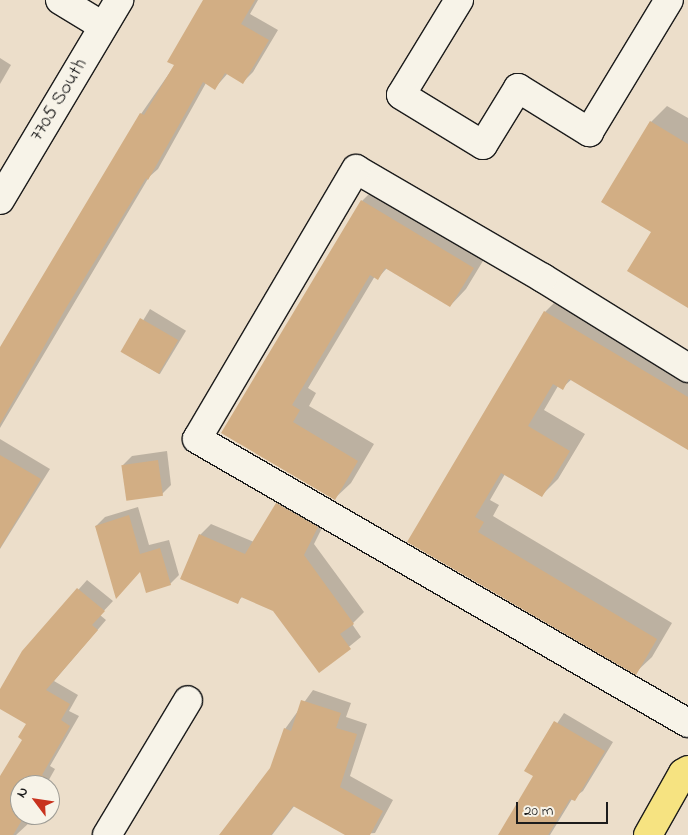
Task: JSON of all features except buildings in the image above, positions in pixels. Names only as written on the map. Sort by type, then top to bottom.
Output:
[{"type":"main road","points":[[648,835],[683,773],[688,770]]},
{"type":"street","points":[[60,0],[103,26]]},
{"type":"street","name":"7705 South","points":[[0,200],[119,0]]},
{"type":"street","points":[[459,0],[401,95],[483,145],[518,88],[589,132],[673,4]]},
{"type":"street","points":[[688,368],[543,278],[356,169],[197,439],[688,723]]},
{"type":"street","points":[[107,835],[188,700]]}]
